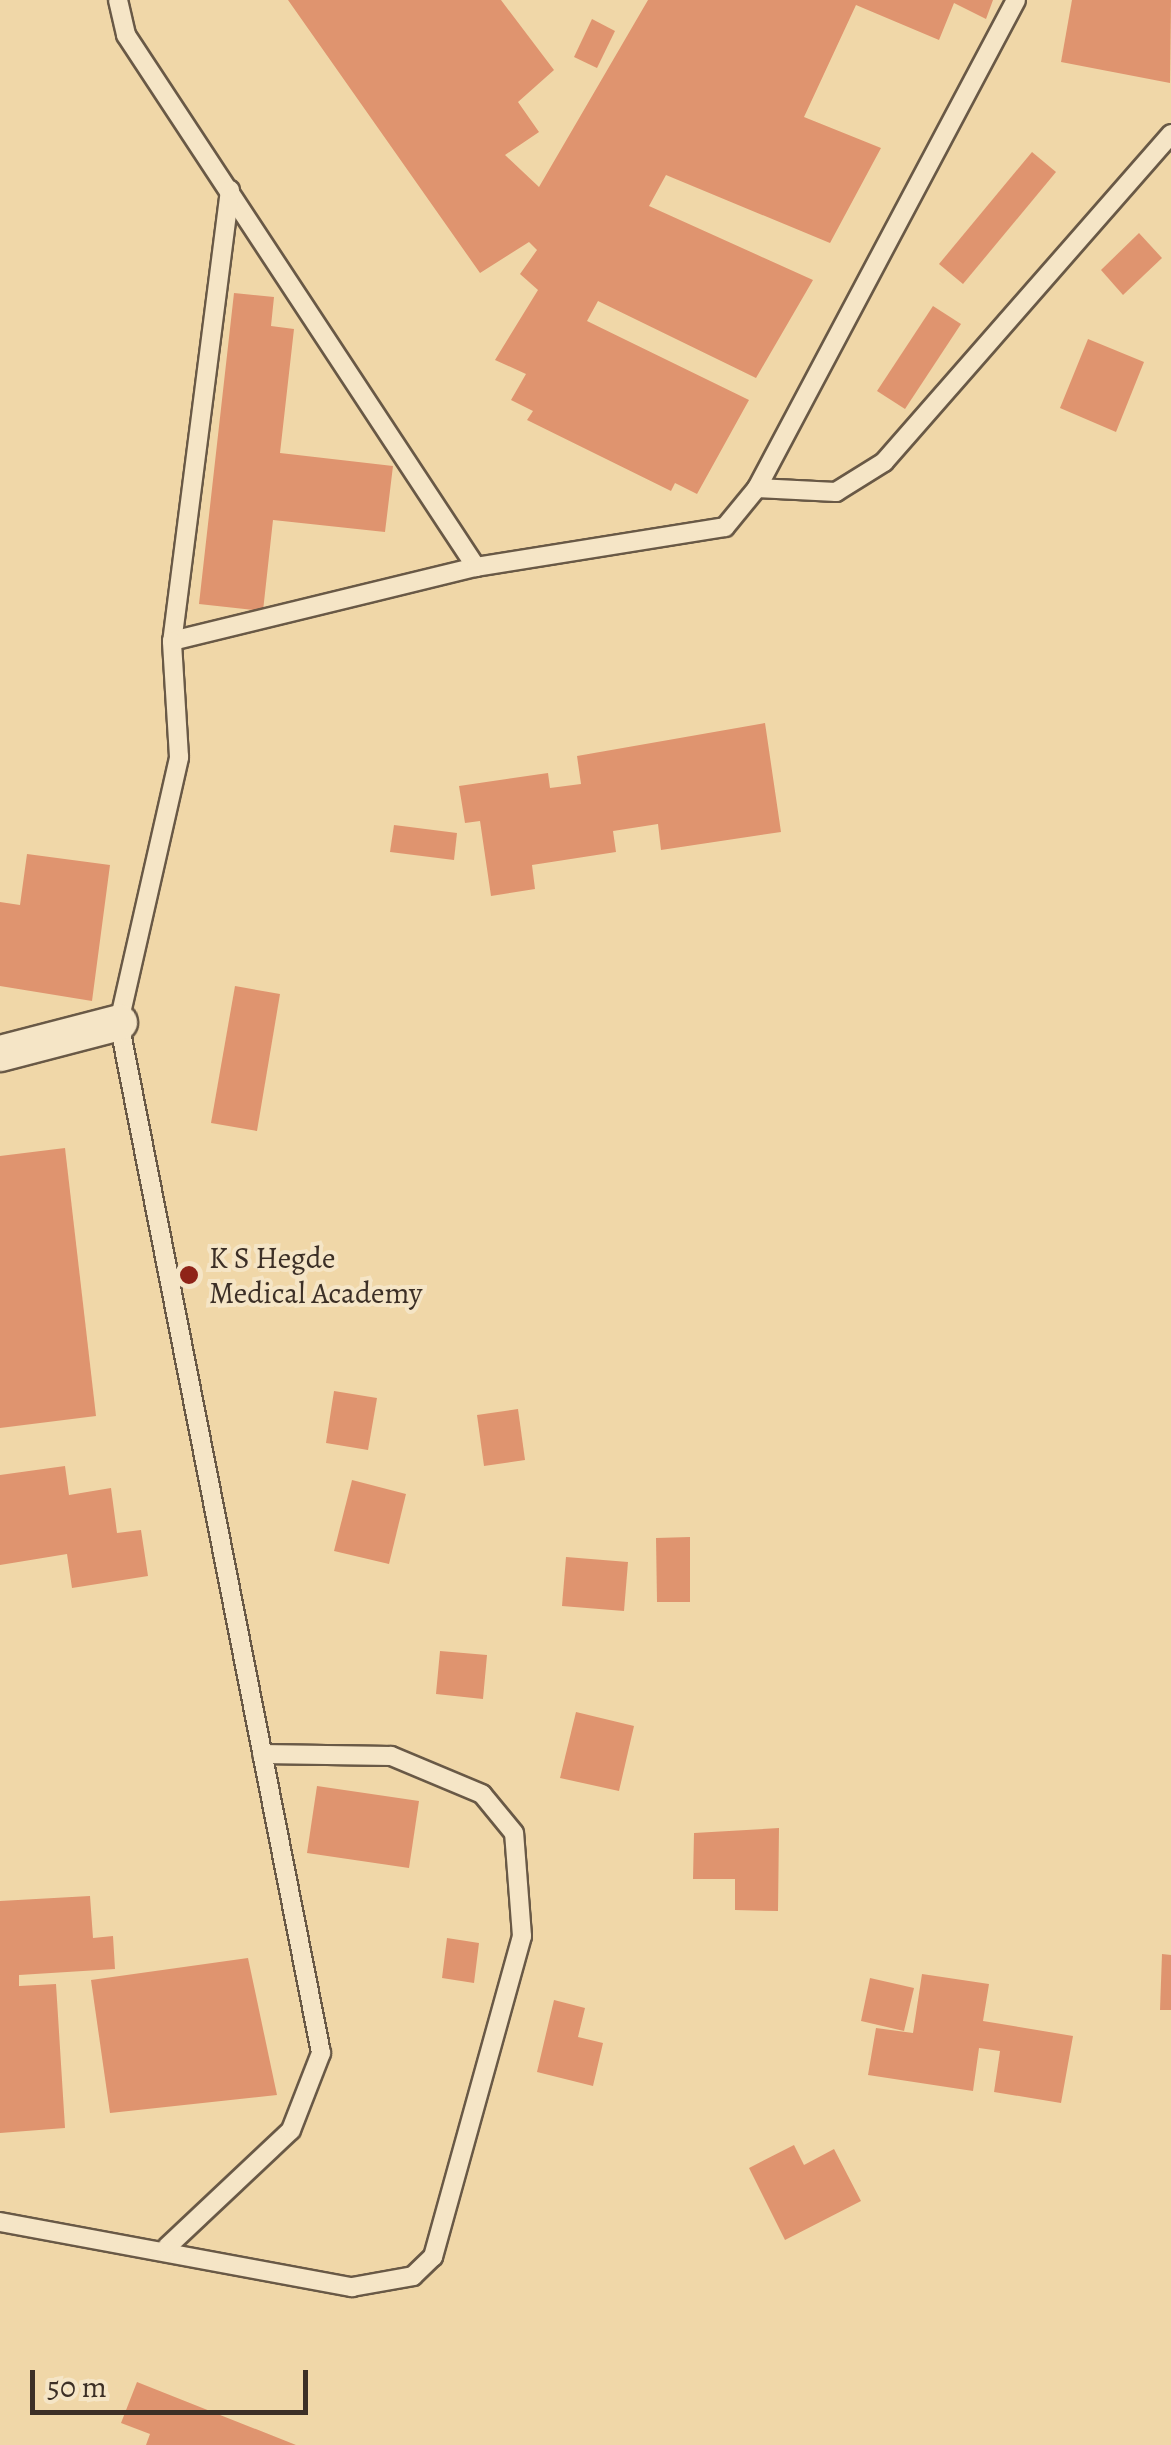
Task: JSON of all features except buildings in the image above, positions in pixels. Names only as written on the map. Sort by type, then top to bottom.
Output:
[{"type":"street","points":[[0,1053],[119,1022]]},
{"type":"lane","points":[[118,0],[126,35],[476,567]]},
{"type":"lane","points":[[172,641],[476,567],[725,527],[756,488],[1016,0]]},
{"type":"lane","points":[[756,488],[836,492],[884,462],[1171,134]]},
{"type":"lane","points":[[167,2247],[291,2130],[321,2053],[119,1022],[180,757],[172,641],[230,190]]},
{"type":"lane","points":[[0,2222],[167,2247],[352,2287],[414,2276],[434,2257],[522,1936],[514,1834],[482,1794],[391,1756],[262,1754]]},
{"type":"place","name":"K S Hegde Medical Academy","points":[[189,1275]]}]
